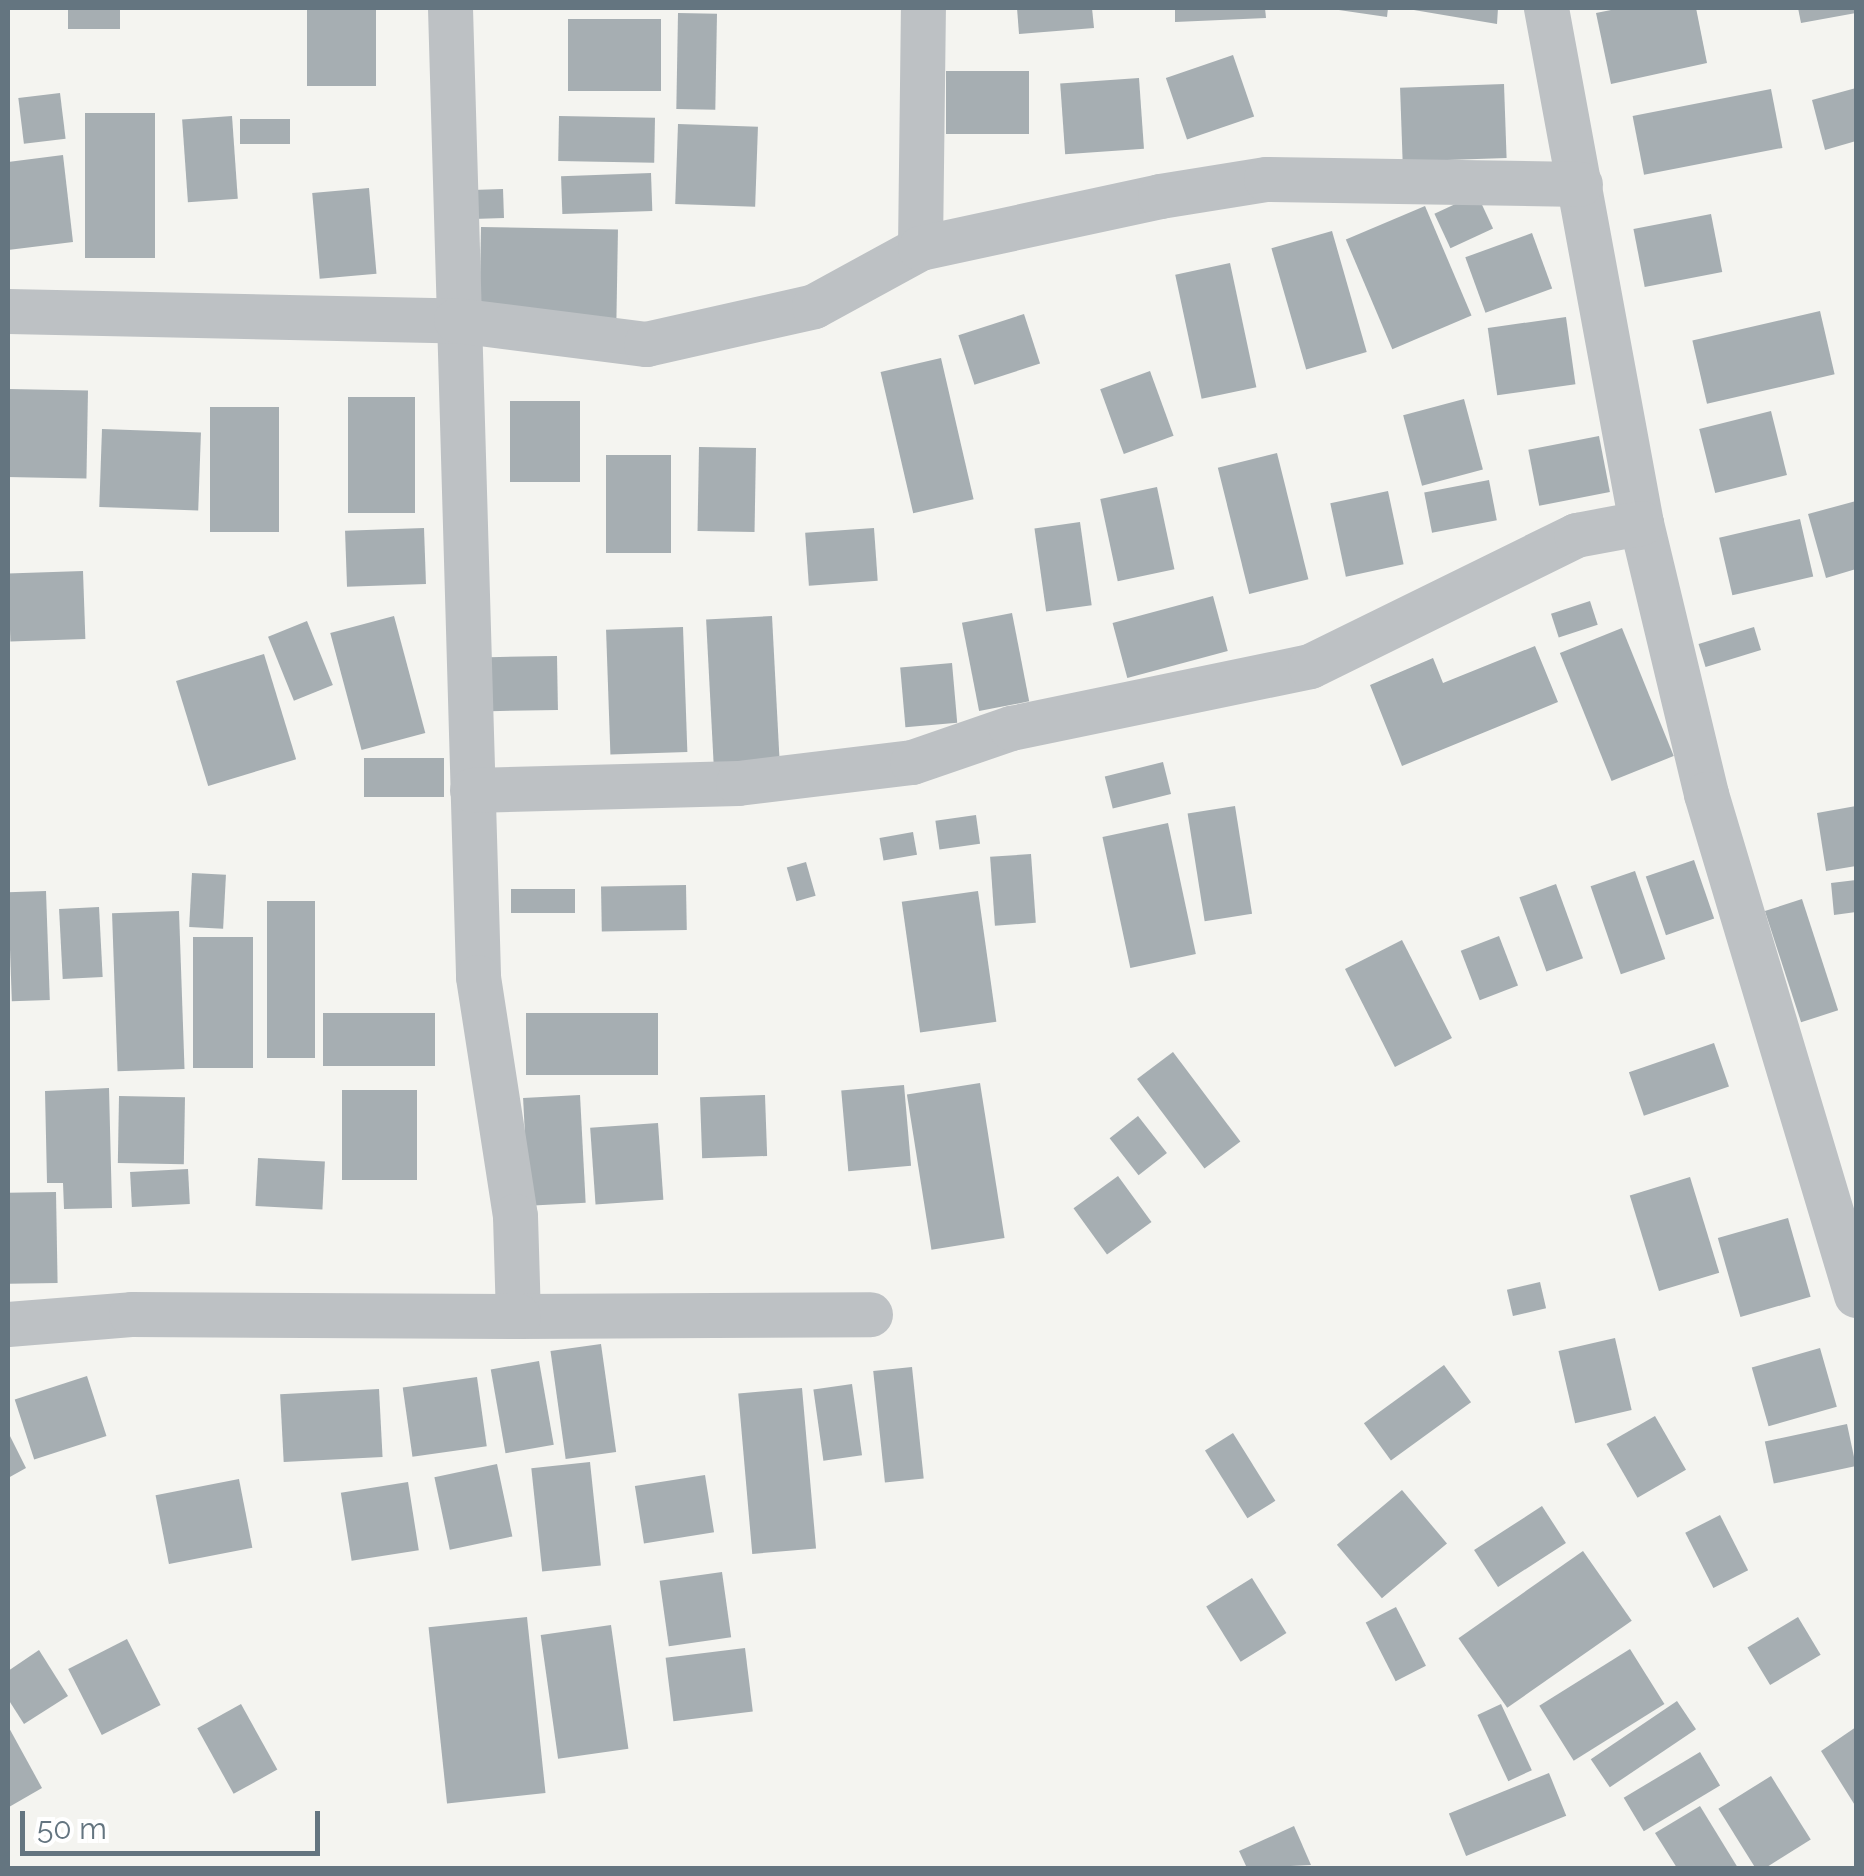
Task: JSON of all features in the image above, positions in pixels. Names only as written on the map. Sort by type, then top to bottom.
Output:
[{"type":"street","points":[[450,8],[456,320],[478,977],[515,1216],[518,1316]]},
{"type":"street","points":[[920,248],[923,8]]},
{"type":"street","points":[[1546,8],[1641,523],[1706,794],[1856,1295]]},
{"type":"street","points":[[8,311],[456,320],[664,342],[814,306],[920,248],[1266,179],[1580,184]]},
{"type":"street","points":[[472,790],[738,784],[912,762],[1011,728],[1310,666],[1576,535],[1641,523]]},
{"type":"street","points":[[8,1324],[131,1314],[870,1314]]},
{"type":"building","points":[[68,8],[120,8],[120,29],[68,29]]},
{"type":"building","points":[[307,8],[376,8],[376,86],[307,86]]},
{"type":"building","points":[[1017,8],[1092,8],[1094,28],[1019,34]]},
{"type":"building","points":[[1175,8],[1265,8],[1266,18],[1175,22]]},
{"type":"building","points":[[1325,8],[1388,8],[1387,17]]},
{"type":"building","points":[[1402,8],[1498,8],[1497,24]]},
{"type":"building","points":[[1621,8],[1696,8],[1707,63],[1611,84],[1596,13]]},
{"type":"building","points":[[1798,8],[1856,8],[1856,13],[1801,23]]},
{"type":"building","points":[[678,13],[717,14],[715,110],[676,109]]},
{"type":"building","points":[[568,19],[661,19],[661,91],[568,91]]},
{"type":"building","points":[[1233,55],[1254,116],[1187,140],[1166,78]]},
{"type":"building","points":[[946,71],[1029,71],[1029,134],[946,134]]},
{"type":"building","points":[[1139,78],[1144,149],[1065,154],[1060,84]]},
{"type":"building","points":[[1504,84],[1507,158],[1403,162],[1400,88]]},
{"type":"building","points":[[1856,88],[1856,141],[1825,150],[1812,100]]},
{"type":"building","points":[[1771,89],[1782,148],[1644,175],[1633,116]]},
{"type":"building","points":[[60,93],[66,139],[24,144],[18,98]]},
{"type":"building","points":[[85,113],[155,113],[155,258],[85,258]]},
{"type":"building","points":[[232,116],[238,199],[188,202],[182,119]]},
{"type":"building","points":[[559,116],[655,118],[654,163],[558,161]]},
{"type":"building","points":[[240,119],[290,119],[290,144],[240,144]]},
{"type":"building","points":[[678,124],[758,127],[755,207],[675,204]]},
{"type":"building","points":[[63,155],[73,242],[8,250],[8,162]]},
{"type":"building","points":[[651,173],[652,211],[562,214],[561,176]]},
{"type":"building","points":[[369,188],[376,274],[320,279],[312,193]]},
{"type":"building","points":[[503,189],[504,218],[473,219],[472,190]]},
{"type":"building","points":[[1477,194],[1493,228],[1450,248],[1434,214]]},
{"type":"building","points":[[1425,206],[1471,316],[1392,349],[1346,240]]},
{"type":"building","points":[[1711,214],[1722,272],[1645,287],[1633,229]]},
{"type":"building","points":[[481,227],[618,229],[616,320],[479,318]]},
{"type":"building","points":[[1332,231],[1367,352],[1306,369],[1271,248]]},
{"type":"building","points":[[1532,233],[1552,288],[1485,313],[1465,257]]},
{"type":"building","points":[[1230,263],[1256,387],[1202,399],[1175,275]]},
{"type":"building","points":[[1820,311],[1835,374],[1707,404],[1692,340]]},
{"type":"building","points":[[1024,314],[1040,363],[974,385],[958,335]]},
{"type":"building","points":[[1566,317],[1575,384],[1497,395],[1488,328]]},
{"type":"building","points":[[941,358],[974,499],[913,513],[881,372]]},
{"type":"building","points":[[1150,371],[1174,436],[1124,454],[1100,389]]},
{"type":"building","points":[[8,389],[88,390],[86,478],[8,477]]},
{"type":"building","points":[[348,397],[415,397],[415,513],[348,513]]},
{"type":"building","points":[[1464,399],[1483,470],[1422,486],[1403,415]]},
{"type":"building","points":[[510,401],[580,401],[580,482],[510,482]]},
{"type":"building","points":[[210,407],[279,407],[279,532],[210,532]]},
{"type":"building","points":[[1771,411],[1787,475],[1715,493],[1699,429]]},
{"type":"building","points":[[102,429],[201,432],[198,510],[99,507]]},
{"type":"building","points":[[1599,436],[1610,492],[1539,506],[1528,450]]},
{"type":"building","points":[[699,447],[756,448],[755,532],[698,531]]},
{"type":"building","points":[[1277,453],[1308,579],[1249,594],[1218,468]]},
{"type":"building","points":[[606,455],[671,455],[671,553],[606,553]]},
{"type":"building","points":[[1489,480],[1497,520],[1432,533],[1424,493]]},
{"type":"building","points":[[1157,487],[1174,569],[1118,581],[1100,499]]},
{"type":"building","points":[[1388,491],[1404,564],[1346,577],[1330,503]]},
{"type":"building","points":[[1856,501],[1856,569],[1826,578],[1808,514]]},
{"type":"building","points":[[1800,519],[1813,576],[1732,595],[1719,538]]},
{"type":"building","points":[[1080,522],[1092,605],[1046,612],[1034,528]]},
{"type":"building","points":[[424,528],[426,584],[347,587],[345,531]]},
{"type":"building","points":[[874,528],[878,581],[809,586],[805,533]]},
{"type":"building","points":[[83,571],[85,639],[10,642],[8,574]]},
{"type":"building","points":[[1213,596],[1228,651],[1127,678],[1113,623]]},
{"type":"building","points":[[1590,601],[1598,625],[1559,637],[1551,614]]},
{"type":"building","points":[[1012,613],[1029,701],[979,711],[962,623]]},
{"type":"building","points":[[394,616],[425,733],[362,750],[330,633]]},
{"type":"building","points":[[772,616],[780,762],[714,765],[706,619]]},
{"type":"building","points":[[307,621],[333,685],[294,701],[268,637]]},
{"type":"building","points":[[683,627],[687,752],[610,755],[606,630]]},
{"type":"building","points":[[1754,627],[1761,650],[1706,667],[1699,644]]},
{"type":"building","points":[[1622,628],[1674,756],[1612,781],[1560,653]]},
{"type":"building","points":[[1535,646],[1558,702],[1402,766],[1370,685],[1433,658],[1443,683]]},
{"type":"building","points":[[264,654],[296,759],[208,786],[176,681]]},
{"type":"building","points":[[557,656],[558,710],[490,711],[489,657]]},
{"type":"building","points":[[952,663],[957,723],[905,727],[900,668]]},
{"type":"building","points":[[364,758],[444,758],[444,797],[364,797]]},
{"type":"building","points":[[1163,762],[1171,794],[1113,809],[1105,777]]},
{"type":"building","points":[[1235,806],[1252,914],[1205,921],[1188,814]]},
{"type":"building","points":[[1856,806],[1856,866],[1826,871],[1817,813]]},
{"type":"building","points":[[976,815],[980,844],[939,849],[935,821]]},
{"type":"building","points":[[1168,823],[1196,954],[1130,968],[1102,837]]},
{"type":"building","points":[[913,832],[917,855],[884,861],[880,838]]},
{"type":"building","points":[[1031,854],[1036,923],[995,926],[990,857]]},
{"type":"building","points":[[1694,860],[1714,919],[1666,935],[1646,877]]},
{"type":"building","points":[[806,862],[816,896],[796,901],[787,868]]},
{"type":"building","points":[[1635,871],[1665,959],[1621,974],[1591,886]]},
{"type":"building","points":[[192,873],[226,875],[223,929],[189,927]]},
{"type":"building","points":[[1856,880],[1856,912],[1834,915],[1831,883]]},
{"type":"building","points":[[1556,884],[1583,958],[1546,972],[1519,897]]},
{"type":"building","points":[[686,885],[687,930],[602,931],[601,886]]},
{"type":"building","points":[[511,889],[575,889],[575,913],[511,913]]},
{"type":"building","points":[[46,891],[50,1000],[12,1001],[8,892]]},
{"type":"building","points":[[978,891],[996,1022],[920,1032],[902,902]]},
{"type":"building","points":[[1802,899],[1838,1010],[1801,1022],[1765,911]]},
{"type":"building","points":[[267,901],[315,901],[315,1058],[267,1058]]},
{"type":"building","points":[[99,907],[103,977],[63,979],[59,909]]},
{"type":"building","points":[[179,911],[185,1069],[118,1071],[112,913]]},
{"type":"building","points":[[1499,936],[1518,985],[1480,1000],[1461,951]]},
{"type":"building","points":[[193,937],[253,937],[253,1068],[193,1068]]},
{"type":"building","points":[[1402,940],[1452,1038],[1395,1067],[1345,969]]},
{"type":"building","points":[[323,1013],[435,1013],[435,1066],[323,1066]]},
{"type":"building","points":[[526,1013],[658,1013],[658,1075],[526,1075]]},
{"type":"building","points":[[1714,1043],[1729,1086],[1644,1116],[1629,1072]]},
{"type":"building","points":[[1173,1052],[1240,1141],[1204,1169],[1137,1079]]},
{"type":"building","points":[[980,1083],[1005,1238],[931,1250],[907,1095]]},
{"type":"building","points":[[904,1085],[911,1166],[848,1171],[841,1090]]},
{"type":"building","points":[[109,1088],[112,1208],[64,1209],[63,1183],[47,1183],[45,1091]]},
{"type":"building","points":[[342,1090],[417,1090],[417,1180],[342,1180]]},
{"type":"building","points":[[580,1095],[586,1203],[529,1206],[523,1098]]},
{"type":"building","points":[[765,1095],[767,1156],[702,1158],[700,1097]]},
{"type":"building","points":[[119,1096],[185,1097],[184,1164],[118,1163]]},
{"type":"building","points":[[1138,1116],[1167,1153],[1139,1175],[1110,1138]]},
{"type":"building","points":[[658,1123],[663,1200],[596,1205],[590,1128]]},
{"type":"building","points":[[258,1158],[325,1162],[322,1209],[255,1206]]},
{"type":"building","points":[[188,1169],[190,1204],[132,1207],[130,1172]]},
{"type":"building","points":[[1118,1176],[1152,1222],[1107,1254],[1074,1208]]},
{"type":"building","points":[[1690,1177],[1719,1273],[1659,1291],[1630,1195]]},
{"type":"building","points":[[56,1192],[58,1283],[10,1284],[8,1193]]},
{"type":"building","points":[[1788,1218],[1811,1297],[1740,1317],[1718,1238]]},
{"type":"building","points":[[1540,1282],[1546,1308],[1513,1316],[1507,1290]]},
{"type":"building","points":[[1615,1338],[1632,1410],[1575,1423],[1558,1351]]},
{"type":"building","points":[[601,1344],[616,1452],[566,1459],[550,1351]]},
{"type":"building","points":[[1820,1348],[1837,1407],[1769,1426],[1752,1368]]},
{"type":"building","points":[[539,1361],[554,1445],[506,1453],[491,1370]]},
{"type":"building","points":[[1444,1365],[1471,1402],[1391,1460],[1364,1423]]},
{"type":"building","points":[[912,1367],[924,1478],[885,1482],[873,1371]]},
{"type":"building","points":[[87,1376],[106,1436],[34,1459],[15,1399]]},
{"type":"building","points":[[477,1377],[487,1446],[412,1457],[403,1387]]},
{"type":"building","points":[[852,1384],[862,1455],[823,1461],[813,1389]]},
{"type":"building","points":[[802,1388],[816,1548],[752,1554],[738,1394]]},
{"type":"building","points":[[379,1389],[383,1457],[284,1462],[280,1394]]},
{"type":"building","points":[[1655,1416],[1686,1470],[1638,1498],[1607,1444]]},
{"type":"building","points":[[1847,1424],[1856,1466],[1774,1484],[1765,1441]]},
{"type":"building","points":[[8,1432],[26,1468],[8,1478]]},
{"type":"building","points":[[1233,1433],[1275,1501],[1247,1518],[1205,1450]]},
{"type":"building","points":[[590,1462],[601,1565],[542,1572],[531,1468]]},
{"type":"building","points":[[497,1464],[512,1536],[450,1550],[434,1477]]},
{"type":"building","points":[[705,1475],[714,1532],[644,1543],[635,1486]]},
{"type":"building","points":[[239,1479],[252,1548],[169,1564],[156,1495]]},
{"type":"building","points":[[408,1482],[419,1550],[352,1561],[341,1493]]},
{"type":"building","points":[[1402,1490],[1447,1544],[1382,1598],[1337,1545]]},
{"type":"building","points":[[1542,1506],[1566,1543],[1498,1587],[1474,1550]]},
{"type":"building","points":[[1720,1515],[1748,1570],[1713,1588],[1685,1533]]},
{"type":"building","points":[[1583,1551],[1632,1621],[1507,1708],[1458,1638]]},
{"type":"building","points":[[722,1572],[731,1637],[669,1646],[660,1581]]},
{"type":"building","points":[[1252,1578],[1286,1633],[1241,1662],[1206,1607]]},
{"type":"building","points":[[1396,1607],[1426,1666],[1396,1681],[1366,1622]]},
{"type":"building","points":[[527,1617],[546,1793],[447,1803],[429,1627]]},
{"type":"building","points":[[1798,1617],[1821,1655],[1770,1685],[1747,1647]]},
{"type":"building","points":[[611,1625],[628,1749],[558,1759],[541,1635]]},
{"type":"building","points":[[127,1639],[161,1705],[102,1735],[68,1669]]},
{"type":"building","points":[[745,1648],[753,1712],[673,1721],[666,1658]]},
{"type":"building","points":[[1630,1649],[1664,1704],[1574,1761],[1539,1706]]},
{"type":"building","points":[[39,1650],[68,1696],[24,1724],[8,1699],[8,1671]]},
{"type":"building","points":[[1677,1701],[1696,1729],[1610,1787],[1591,1759]]},
{"type":"building","points":[[241,1704],[277,1770],[234,1794],[197,1728]]},
{"type":"building","points":[[1501,1704],[1532,1770],[1508,1781],[1477,1715]]},
{"type":"building","points":[[8,1726],[42,1788],[9,1807],[8,1804]]},
{"type":"building","points":[[1856,1727],[1856,1807],[1821,1751]]},
{"type":"building","points":[[1700,1752],[1720,1785],[1644,1831],[1624,1798]]},
{"type":"building","points":[[1549,1773],[1566,1816],[1466,1856],[1449,1813]]},
{"type":"building","points":[[1771,1776],[1811,1840],[1765,1868],[1755,1868],[1718,1809]]},
{"type":"building","points":[[1700,1806],[1738,1868],[1677,1868],[1655,1833]]},
{"type":"building","points":[[1294,1826],[1311,1865],[1247,1868],[1239,1851]]}]
